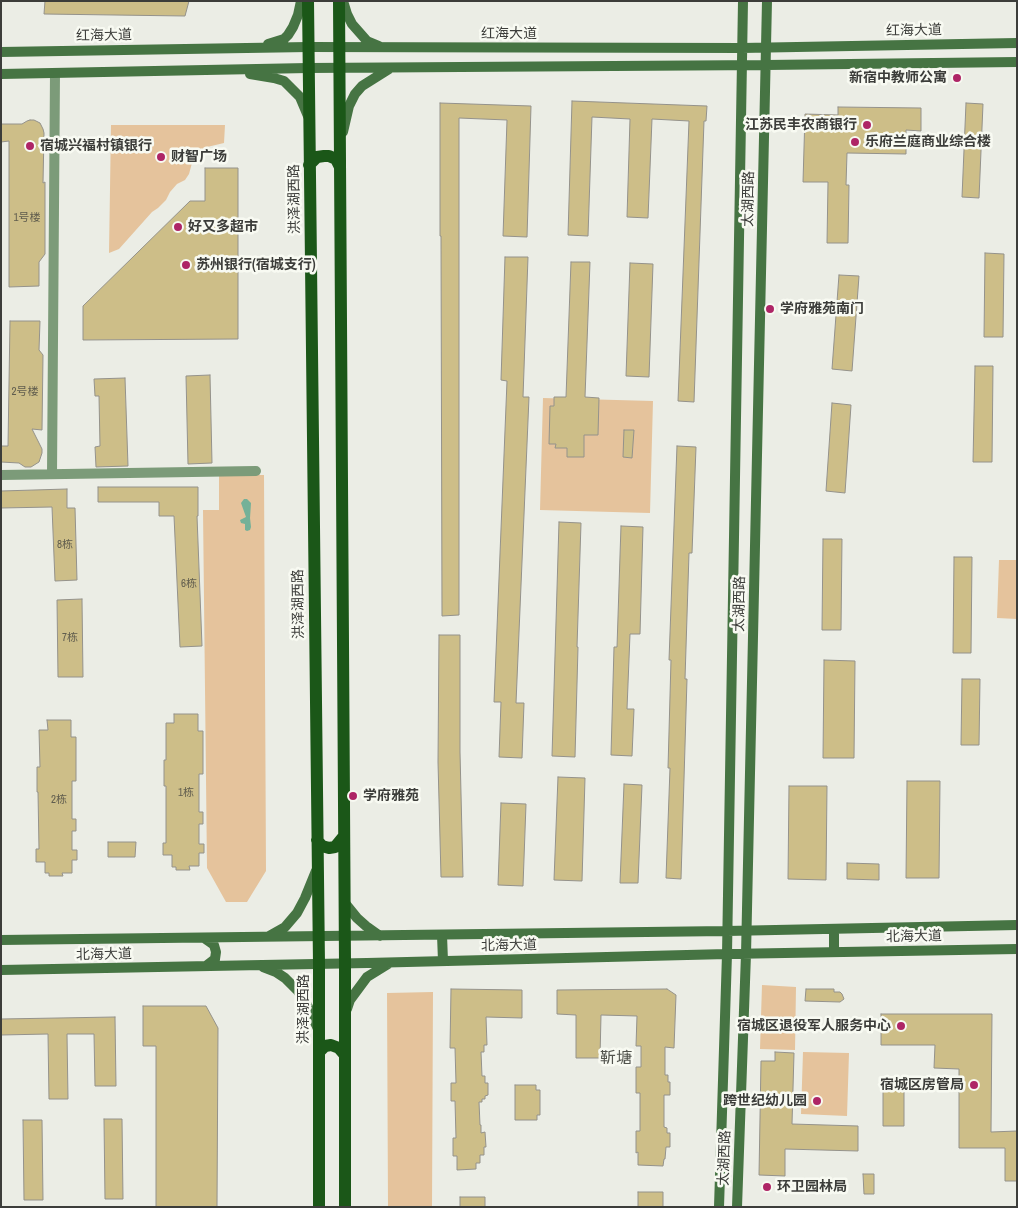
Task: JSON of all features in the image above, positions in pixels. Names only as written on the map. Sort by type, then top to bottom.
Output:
[{"type":"main road","name":"洪泽湖西路","points":[[308,1],[319,964],[319,1207]]},
{"type":"main road","points":[[341,1],[340,166],[345,1207]]},
{"type":"main road","points":[[310,166],[317,157],[329,156],[336,159],[340,166]]},
{"type":"main road","points":[[317,840],[322,846],[329,848],[335,847],[344,836]]},
{"type":"main road","points":[[319,1052],[325,1046],[331,1045],[339,1048],[345,1055]]},
{"type":"street","points":[[257,48],[284,39],[288,35],[298,15],[301,1]]},
{"type":"street","points":[[341,1],[352,24],[362,36],[367,41],[382,47]]},
{"type":"street","name":"太湖西路","points":[[719,1207],[727,954],[743,1]]},
{"type":"street","name":"太湖西路","points":[[737,1207],[746,954],[767,1]]},
{"type":"street","name":"红海大道","points":[[1,52],[308,47],[742,48],[1017,43]]},
{"type":"street","points":[[1,74],[308,68],[1017,62]]},
{"type":"street","points":[[340,146],[349,106],[355,94],[362,86],[390,68]]},
{"type":"street","points":[[224,70],[274,78],[284,82],[300,98],[309,119]]},
{"type":"street","points":[[52,474],[55,73]]},
{"type":"street","points":[[1,475],[256,471]]},
{"type":"street","points":[[268,937],[285,927],[297,913],[317,867]]},
{"type":"street","points":[[344,902],[357,918],[380,936]]},
{"type":"street","name":"北海大道","points":[[1,940],[727,932],[1017,925]]},
{"type":"street","points":[[834,929],[834,952]]},
{"type":"street","points":[[442,935],[443,961]]},
{"type":"street","points":[[204,938],[214,945],[216,952],[214,959],[206,966]]},
{"type":"street","name":"北海大道","points":[[1,970],[1017,949]]},
{"type":"street","points":[[345,1015],[350,1000],[362,982],[389,963]]},
{"type":"street","points":[[258,965],[276,972],[298,991],[319,1031]]},
{"type":"shaded area","points":[[111,125],[225,125],[224,143],[207,147],[192,163],[185,180],[177,184],[166,200],[152,212],[119,249],[109,253]]},
{"type":"shaded area","points":[[543,398],[653,401],[650,513],[540,510]]},
{"type":"shaded area","points":[[219,475],[264,475],[266,871],[247,902],[226,902],[207,868],[203,510],[219,510]]},
{"type":"shaded area","points":[[244,499],[251,503],[251,527],[247,531],[245,530],[245,524],[241,523],[240,520],[246,517],[241,503]]},
{"type":"shaded area","points":[[999,560],[1017,560],[1017,619],[997,618]]},
{"type":"shaded area","points":[[762,985],[796,987],[795,1050],[760,1049]]},
{"type":"shaded area","points":[[433,992],[432,1207],[388,1207],[387,993]]},
{"type":"shaded area","points":[[803,1052],[849,1053],[847,1116],[801,1114]]},
{"type":"building","points":[[45,1],[189,1],[185,16],[44,14]]},
{"type":"building","points":[[572,101],[707,106],[706,121],[704,121],[694,402],[678,401],[689,121],[652,119],[648,218],[627,217],[630,119],[592,117],[588,236],[568,235]]},
{"type":"building","points":[[440,103],[531,106],[527,237],[503,236],[507,120],[459,118],[459,615],[442,616],[440,236]]},
{"type":"building","points":[[966,103],[983,104],[979,198],[962,197]]},
{"type":"building","name":"乐府兰庭商业综合楼","points":[[838,107],[921,108],[921,131],[906,130],[906,154],[847,153],[846,185],[849,185],[848,243],[827,243],[828,182],[803,182],[805,114],[838,115]]},
{"type":"building","points":[[30,120],[40,123],[44,133],[45,254],[39,262],[39,286],[9,287],[9,141],[1,142],[1,124],[22,124]]},
{"type":"building","points":[[205,168],[238,168],[238,339],[83,340],[83,306],[190,201],[205,201]]},
{"type":"building","points":[[985,253],[1004,254],[1003,337],[984,337]]},
{"type":"building","points":[[505,257],[528,257],[523,397],[529,397],[516,703],[524,703],[522,758],[499,757],[501,702],[494,702],[507,381],[501,380]]},
{"type":"building","points":[[571,262],[590,262],[585,397],[599,398],[598,435],[584,435],[584,457],[567,457],[567,448],[555,448],[556,444],[549,444],[550,406],[554,406],[554,397],[566,397]]},
{"type":"building","points":[[630,263],[653,264],[649,377],[626,376]]},
{"type":"building","points":[[839,275],[859,276],[852,371],[832,369]]},
{"type":"building","points":[[10,321],[40,321],[39,350],[43,355],[42,430],[32,429],[42,449],[42,453],[39,462],[31,467],[25,467],[19,463],[1,462],[1,446],[8,446]]},
{"type":"building","points":[[975,366],[993,366],[992,462],[973,462]]},
{"type":"building","points":[[210,375],[212,463],[188,464],[186,376]]},
{"type":"building","points":[[125,378],[128,466],[96,467],[95,447],[100,446],[99,396],[95,396],[94,379]]},
{"type":"building","points":[[832,403],[851,405],[845,493],[826,491]]},
{"type":"building","points":[[624,430],[634,430],[632,458],[623,457]]},
{"type":"building","points":[[677,446],[696,447],[692,553],[689,553],[681,879],[666,878],[670,768],[668,768],[671,660],[669,660]]},
{"type":"building","points":[[98,487],[198,487],[197,516],[202,646],[180,647],[174,516],[159,516],[159,502],[98,502]]},
{"type":"building","points":[[67,489],[67,508],[75,508],[77,580],[55,581],[52,507],[1,508],[1,491]]},
{"type":"building","points":[[559,522],[581,523],[575,757],[552,756]]},
{"type":"building","points":[[621,526],[643,527],[640,634],[630,634],[627,709],[634,709],[632,756],[611,755],[614,647],[617,647]]},
{"type":"building","points":[[823,539],[842,539],[841,630],[822,630]]},
{"type":"building","points":[[954,557],[972,557],[971,653],[953,653]]},
{"type":"building","points":[[82,599],[83,677],[58,677],[57,600]]},
{"type":"building","points":[[439,635],[460,635],[463,877],[441,877],[438,762]]},
{"type":"building","points":[[824,660],[855,661],[854,758],[823,758]]},
{"type":"building","points":[[962,679],[980,679],[979,745],[961,745]]},
{"type":"building","points":[[174,714],[198,714],[198,731],[203,731],[203,774],[199,774],[199,812],[203,812],[203,824],[199,824],[199,844],[204,844],[204,853],[199,853],[199,866],[189,866],[190,870],[176,870],[176,867],[172,867],[172,855],[163,855],[163,843],[166,843],[164,760],[166,760],[166,723],[174,723]]},
{"type":"building","points":[[47,720],[71,720],[71,737],[76,737],[76,781],[72,781],[72,819],[76,819],[76,831],[72,831],[72,850],[77,850],[77,860],[72,860],[72,873],[62,873],[63,876],[49,876],[49,873],[45,873],[45,862],[36,862],[36,849],[39,849],[37,767],[40,767],[39,730],[48,730]]},
{"type":"building","points":[[558,777],[585,778],[582,881],[554,880]]},
{"type":"building","points":[[907,781],[940,781],[939,878],[906,878]]},
{"type":"building","points":[[624,784],[642,785],[638,883],[620,883]]},
{"type":"building","points":[[789,786],[827,786],[826,880],[788,879]]},
{"type":"building","points":[[501,803],[526,804],[523,886],[498,885]]},
{"type":"building","points":[[108,842],[136,842],[135,857],[108,857]]},
{"type":"building","points":[[847,863],[879,864],[879,880],[847,879]]},
{"type":"building","points":[[451,989],[522,990],[522,1018],[486,1017],[487,1045],[484,1045],[484,1052],[481,1052],[482,1076],[485,1076],[485,1083],[488,1083],[488,1095],[485,1096],[485,1099],[482,1099],[482,1102],[479,1102],[481,1133],[485,1132],[486,1147],[484,1147],[484,1155],[480,1155],[480,1163],[476,1163],[476,1169],[457,1170],[457,1156],[453,1156],[453,1138],[456,1138],[455,1101],[451,1101],[451,1083],[456,1083],[455,1048],[450,1048]]},
{"type":"building","points":[[667,989],[676,995],[674,1048],[665,1047],[665,1075],[668,1075],[668,1082],[670,1082],[670,1095],[664,1095],[664,1127],[667,1128],[667,1133],[670,1133],[670,1147],[666,1147],[663,1166],[638,1165],[636,1131],[640,1131],[640,1093],[636,1093],[636,1067],[641,1067],[641,1046],[636,1046],[637,1016],[601,1015],[600,1058],[576,1058],[576,1015],[557,1014],[557,990]]},
{"type":"building","points":[[806,989],[834,989],[834,992],[842,994],[844,999],[840,1002],[805,1001]]},
{"type":"building","points":[[143,1006],[206,1006],[218,1028],[217,1207],[156,1207],[156,1046],[143,1046]]},
{"type":"building","points":[[881,1014],[992,1014],[991,1132],[1017,1131],[1017,1181],[1005,1181],[1005,1148],[959,1148],[959,1069],[934,1068],[935,1045],[881,1045]]},
{"type":"building","points":[[115,1017],[116,1086],[95,1086],[94,1034],[67,1034],[68,1099],[49,1099],[48,1034],[1,1035],[1,1019]]},
{"type":"building","points":[[775,1052],[794,1053],[792,1124],[858,1126],[858,1151],[785,1149],[785,1176],[759,1175],[761,1061],[775,1061]]},
{"type":"building","points":[[883,1084],[904,1084],[904,1126],[883,1126]]},
{"type":"building","points":[[515,1085],[536,1085],[536,1090],[540,1090],[540,1115],[537,1115],[537,1120],[515,1120]]},
{"type":"building","points":[[104,1119],[122,1119],[123,1199],[105,1199]]},
{"type":"building","points":[[23,1120],[42,1120],[43,1200],[24,1200]]},
{"type":"building","points":[[863,1174],[874,1174],[874,1194],[864,1194]]},
{"type":"building","points":[[638,1192],[663,1192],[663,1207],[638,1207]]},
{"type":"building","points":[[460,1197],[485,1197],[485,1207],[460,1207]]},
{"type":"place","name":"新宿中教师公寓","points":[[957,78]]},
{"type":"place","name":"江苏民丰农商银行","points":[[867,125]]},
{"type":"place","name":"乐府兰庭商业综合楼","points":[[855,142]]},
{"type":"place","name":"宿城兴福村镇银行","points":[[30,146]]},
{"type":"place","name":"财智广场","points":[[161,157]]},
{"type":"place","name":"好又多超市","points":[[178,227]]},
{"type":"place","name":"苏州银行(宿城支行)","points":[[186,265]]},
{"type":"place","name":"学府雅苑南门","points":[[770,309]]},
{"type":"place","name":"学府雅苑","points":[[353,796]]},
{"type":"place","name":"宿城区退役军人服务中心","points":[[901,1026]]},
{"type":"place","name":"宿城区房管局","points":[[974,1085]]},
{"type":"place","name":"跨世纪幼儿园","points":[[817,1101]]},
{"type":"place","name":"环卫园林局","points":[[767,1187]]},
{"type":"district","name":"靳塘","points":[[616,1059]]}]
